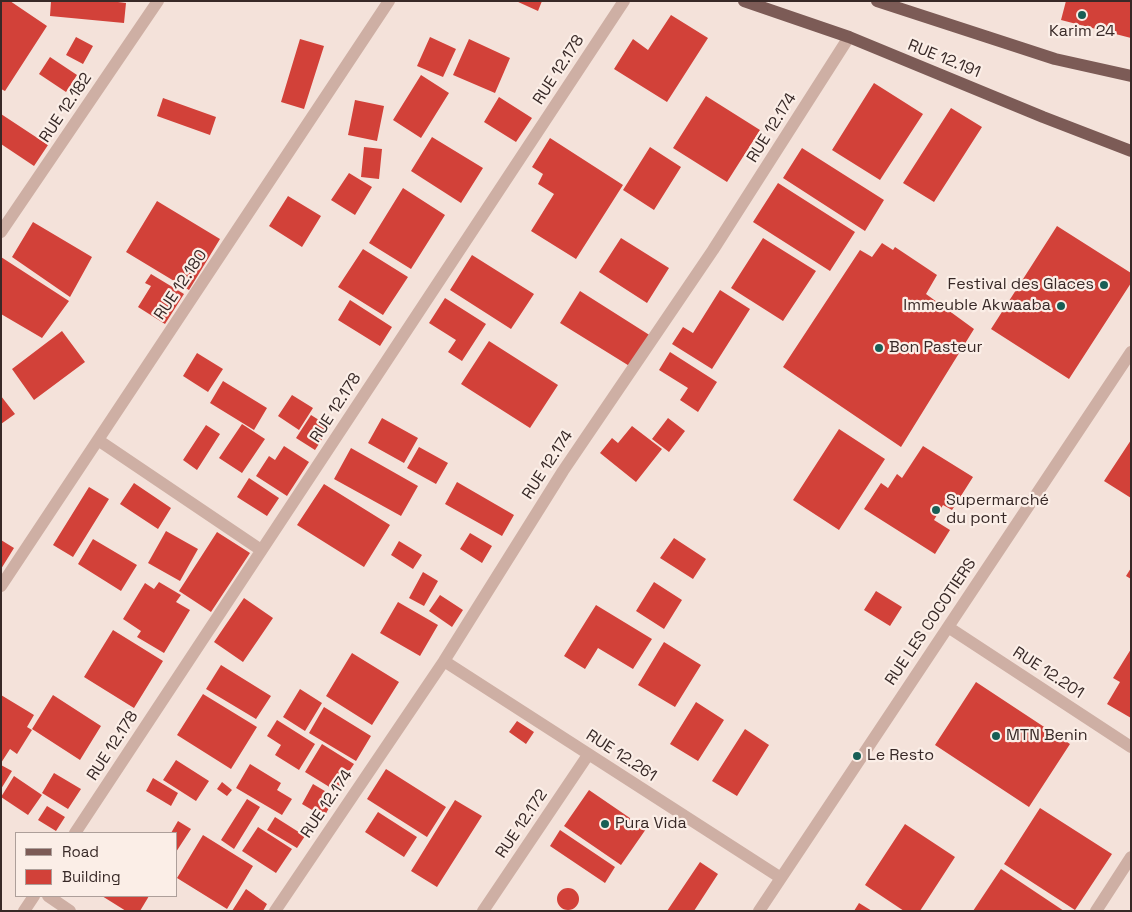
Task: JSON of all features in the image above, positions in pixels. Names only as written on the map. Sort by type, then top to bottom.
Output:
[{"type":"main road","name":"RUE 12.191","points":[[744,1],[849,38],[1131,151]]},
{"type":"main road","name":"RUE 12.191","points":[[877,1],[1055,59],[1131,76]]},
{"type":"street","name":"RUE 12.182","points":[[1,232],[158,1]]},
{"type":"street","name":"RUE 12.180","points":[[1,586],[389,1]]},
{"type":"street","name":"RUE 12.178","points":[[76,832],[624,1]]},
{"type":"street","name":"RUE 12.174","points":[[274,911],[444,661],[563,471],[713,250],[849,38]]},
{"type":"street","name":"RUE LES COCOTIERS","points":[[759,911],[1131,352]]},
{"type":"street","points":[[98,440],[262,550]]},
{"type":"street","name":"RUE 12.201","points":[[948,627],[1131,747]]},
{"type":"street","name":"RUE 12.261","points":[[444,661],[781,878]]},
{"type":"street","name":"RUE 12.172","points":[[483,911],[588,755]]},
{"type":"street","points":[[1096,911],[1131,857]]},
{"type":"street","points":[[24,911],[33,897]]},
{"type":"street","points":[[49,897],[70,911]]},
{"type":"building","points":[[1,1],[10,1],[47,26],[5,91],[1,89]]},
{"type":"building","points":[[51,1],[110,1],[126,3],[124,23],[50,16]]},
{"type":"building","points":[[516,1],[542,1],[538,11]]},
{"type":"building","points":[[1066,1],[1131,1],[1131,38],[1061,20]]},
{"type":"building","points":[[671,15],[708,38],[667,102],[614,69],[633,39],[648,50]]},
{"type":"building","points":[[76,37],[93,46],[83,64],[66,55]]},
{"type":"building","points":[[430,37],[456,49],[443,77],[417,66]]},
{"type":"building","points":[[300,39],[324,46],[304,109],[281,102]]},
{"type":"building","points":[[469,39],[510,58],[495,93],[453,75]]},
{"type":"building","points":[[50,57],[77,75],[66,92],[39,74]]},
{"type":"building","points":[[421,75],[449,93],[421,138],[393,120]]},
{"type":"building","points":[[874,83],[923,114],[880,180],[832,150]]},
{"type":"building","points":[[706,96],[760,130],[727,182],[673,148]]},
{"type":"building","points":[[499,97],[532,118],[516,142],[484,122]]},
{"type":"building","points":[[163,98],[216,117],[210,135],[157,116]]},
{"type":"building","points":[[355,100],[384,106],[377,141],[348,135]]},
{"type":"building","points":[[951,108],[982,127],[934,202],[903,183]]},
{"type":"building","points":[[1,114],[48,145],[34,166],[1,144]]},
{"type":"building","points":[[432,137],[483,168],[461,203],[411,171]]},
{"type":"building","points":[[550,138],[623,185],[576,259],[531,231],[554,194],[538,184],[543,174],[532,167]]},
{"type":"building","points":[[364,147],[382,149],[379,179],[361,177]]},
{"type":"building","points":[[650,147],[681,167],[654,210],[623,190]]},
{"type":"building","points":[[802,148],[884,200],[865,231],[783,178]]},
{"type":"building","points":[[349,173],[372,187],[355,215],[331,200]]},
{"type":"building","points":[[778,183],[855,232],[830,271],[753,222]]},
{"type":"building","points":[[403,188],[445,215],[411,269],[369,243]]},
{"type":"building","points":[[288,196],[321,216],[302,247],[269,226]]},
{"type":"building","points":[[157,201],[220,239],[189,290],[126,252]]},
{"type":"building","points":[[33,222],[92,257],[70,297],[12,257]]},
{"type":"building","name":"Immeuble Akwaaba","points":[[1057,226],[1131,273],[1131,283],[1069,379],[991,329]]},
{"type":"building","points":[[621,238],[669,268],[647,303],[599,272]]},
{"type":"building","points":[[763,238],[816,271],[783,321],[731,288]]},
{"type":"building","name":"Bon Pasteur","points":[[882,243],[893,250],[895,247],[937,275],[926,294],[974,329],[901,447],[783,367],[860,250],[872,257]]},
{"type":"building","points":[[363,249],[408,277],[383,315],[338,287]]},
{"type":"building","points":[[472,255],[534,294],[511,329],[450,290]]},
{"type":"building","points":[[1,257],[69,301],[42,338],[1,314]]},
{"type":"building","points":[[151,274],[184,294],[165,324],[138,307],[151,286],[145,283]]},
{"type":"building","points":[[720,290],[750,309],[712,369],[672,344],[683,327],[693,333]]},
{"type":"building","points":[[580,291],[651,336],[631,367],[560,323]]},
{"type":"building","points":[[445,298],[486,324],[462,361],[448,352],[456,340],[429,323]]},
{"type":"building","points":[[350,300],[392,327],[380,346],[338,320]]},
{"type":"building","points":[[62,331],[85,362],[34,400],[12,369]]},
{"type":"building","points":[[489,341],[558,385],[530,428],[461,384]]},
{"type":"building","points":[[670,352],[717,382],[698,412],[680,400],[688,388],[659,370]]},
{"type":"building","points":[[197,353],[223,369],[208,392],[183,376]]},
{"type":"building","points":[[223,381],[267,408],[254,430],[210,403]]},
{"type":"building","points":[[292,395],[313,408],[299,430],[278,416]]},
{"type":"building","points":[[1,396],[15,414],[1,424]]},
{"type":"building","points":[[311,415],[330,427],[315,450],[296,438]]},
{"type":"building","points":[[382,418],[418,438],[404,463],[368,443]]},
{"type":"building","points":[[668,418],[685,431],[669,452],[652,439]]},
{"type":"building","points":[[242,424],[265,439],[242,473],[219,458]]},
{"type":"building","points":[[206,425],[220,434],[197,470],[183,460]]},
{"type":"building","points":[[632,426],[662,449],[636,482],[600,453],[612,438],[618,443]]},
{"type":"building","points":[[839,429],[885,459],[839,530],[793,500]]},
{"type":"building","points":[[1131,440],[1131,498],[1104,481]]},
{"type":"building","points":[[284,446],[309,462],[287,496],[256,476],[269,456],[275,460]]},
{"type":"building","points":[[923,446],[973,477],[952,510],[943,505],[934,520],[950,530],[935,554],[864,509],[881,483],[888,488],[897,474],[902,478]]},
{"type":"building","points":[[419,447],[448,463],[436,484],[407,468]]},
{"type":"building","points":[[351,448],[418,486],[401,516],[334,479]]},
{"type":"building","points":[[249,478],[279,498],[267,516],[237,497]]},
{"type":"building","points":[[457,482],[514,515],[502,536],[445,504]]},
{"type":"building","points":[[134,483],[171,508],[158,529],[120,504]]},
{"type":"building","points":[[324,484],[390,525],[364,567],[297,525]]},
{"type":"building","points":[[89,487],[109,499],[73,557],[53,545]]},
{"type":"building","points":[[166,531],[198,549],[180,581],[148,563]]},
{"type":"building","points":[[217,532],[250,553],[211,612],[179,591]]},
{"type":"building","points":[[470,533],[492,546],[482,563],[460,549]]},
{"type":"building","points":[[674,538],[706,559],[693,579],[660,558]]},
{"type":"building","points":[[93,539],[137,565],[121,591],[78,564]]},
{"type":"building","points":[[1,540],[14,548],[1,569]]},
{"type":"building","points":[[399,541],[422,555],[413,569],[391,555]]},
{"type":"building","points":[[1131,568],[1131,579],[1126,576]]},
{"type":"building","points":[[423,572],[438,581],[424,606],[409,598]]},
{"type":"building","points":[[159,582],[181,595],[176,602],[190,610],[164,653],[137,637],[141,631],[123,619],[145,583],[154,589]]},
{"type":"building","points":[[654,582],[682,600],[664,629],[636,611]]},
{"type":"building","points":[[876,591],[902,607],[890,626],[864,610]]},
{"type":"building","points":[[440,595],[463,610],[452,627],[429,611]]},
{"type":"building","points":[[244,598],[273,618],[243,662],[214,642]]},
{"type":"building","points":[[398,602],[438,625],[420,656],[380,633]]},
{"type":"building","points":[[596,605],[652,639],[633,669],[598,648],[585,669],[564,656]]},
{"type":"building","points":[[113,630],[163,661],[134,708],[84,677]]},
{"type":"building","points":[[664,642],[701,665],[675,707],[638,685]]},
{"type":"building","points":[[1131,649],[1131,718],[1107,704],[1120,682],[1113,678]]},
{"type":"building","points":[[352,653],[399,682],[372,725],[326,696]]},
{"type":"building","points":[[221,665],[271,696],[256,719],[206,689]]},
{"type":"building","points":[[976,682],[1070,744],[1029,807],[935,745]]},
{"type":"building","points":[[300,689],[322,703],[305,731],[283,717]]},
{"type":"building","points":[[203,694],[257,727],[231,769],[177,735]]},
{"type":"building","points":[[1,695],[34,715],[27,727],[32,730],[17,754],[10,749],[1,763]]},
{"type":"building","points":[[53,695],[101,726],[80,760],[32,729]]},
{"type":"building","points":[[696,702],[724,720],[698,761],[670,744]]},
{"type":"building","points":[[324,707],[371,736],[356,761],[309,733]]},
{"type":"building","points":[[277,720],[315,744],[299,770],[275,755],[281,745],[267,736]]},
{"type":"building","points":[[517,721],[534,732],[526,744],[509,732]]},
{"type":"building","points":[[745,729],[769,745],[737,796],[712,781]]},
{"type":"building","points":[[322,744],[354,764],[336,791],[305,772]]},
{"type":"building","points":[[176,760],[209,781],[196,801],[163,780]]},
{"type":"building","points":[[250,764],[281,783],[277,790],[292,799],[282,815],[236,788]]},
{"type":"building","points":[[1,765],[12,771],[1,789]]},
{"type":"building","points":[[386,769],[446,807],[427,837],[367,799]]},
{"type":"building","points":[[54,773],[81,789],[68,809],[42,793]]},
{"type":"building","points":[[14,776],[42,795],[28,815],[1,797]]},
{"type":"building","points":[[153,778],[178,793],[171,806],[146,791]]},
{"type":"building","points":[[222,782],[232,790],[227,796],[217,789]]},
{"type":"building","points":[[313,784],[335,797],[324,817],[302,804]]},
{"type":"building","points":[[589,790],[646,829],[621,865],[564,826]]},
{"type":"building","points":[[247,799],[260,807],[234,849],[221,840]]},
{"type":"building","points":[[455,800],[482,816],[437,887],[411,871]]},
{"type":"building","points":[[47,806],[65,817],[56,831],[38,820]]},
{"type":"building","points":[[1040,808],[1112,854],[1075,910],[1004,864]]},
{"type":"building","points":[[378,812],[417,837],[404,857],[365,832]]},
{"type":"building","points":[[275,817],[305,836],[297,848],[267,830]]},
{"type":"building","points":[[178,821],[191,829],[178,849],[178,832],[172,832]]},
{"type":"building","points":[[905,824],[955,857],[920,911],[904,911],[865,885]]},
{"type":"building","points":[[258,827],[292,849],[276,873],[242,851]]},
{"type":"building","points":[[560,830],[615,867],[605,883],[550,846]]},
{"type":"building","points":[[203,835],[253,866],[227,909],[178,879]]},
{"type":"building","points":[[700,862],[718,874],[694,911],[667,911]]},
{"type":"building","points":[[1001,869],[1064,911],[973,911]]},
{"type":"building","points":[[568,888],[576,891],[579,899],[576,907],[568,910],[560,907],[557,899],[560,891]]},
{"type":"building","points":[[246,889],[267,904],[263,911],[232,911]]},
{"type":"building","points":[[104,897],[148,897],[140,911],[126,911]]},
{"type":"building","points":[[859,903],[872,911],[854,911]]},
{"type":"place","name":"Karim 24","points":[[1082,15]]},
{"type":"place","name":"Festival des Glaces","points":[[1104,285]]},
{"type":"place","name":"Immeuble Akwaaba","points":[[1061,306]]},
{"type":"place","name":"Bon Pasteur","points":[[879,348]]},
{"type":"place","name":"Supermarché du pont","points":[[936,510]]},
{"type":"place","name":"MTN Benin","points":[[996,736]]},
{"type":"place","name":"Le Resto","points":[[857,756]]},
{"type":"place","name":"Pura Vida","points":[[605,824]]}]
